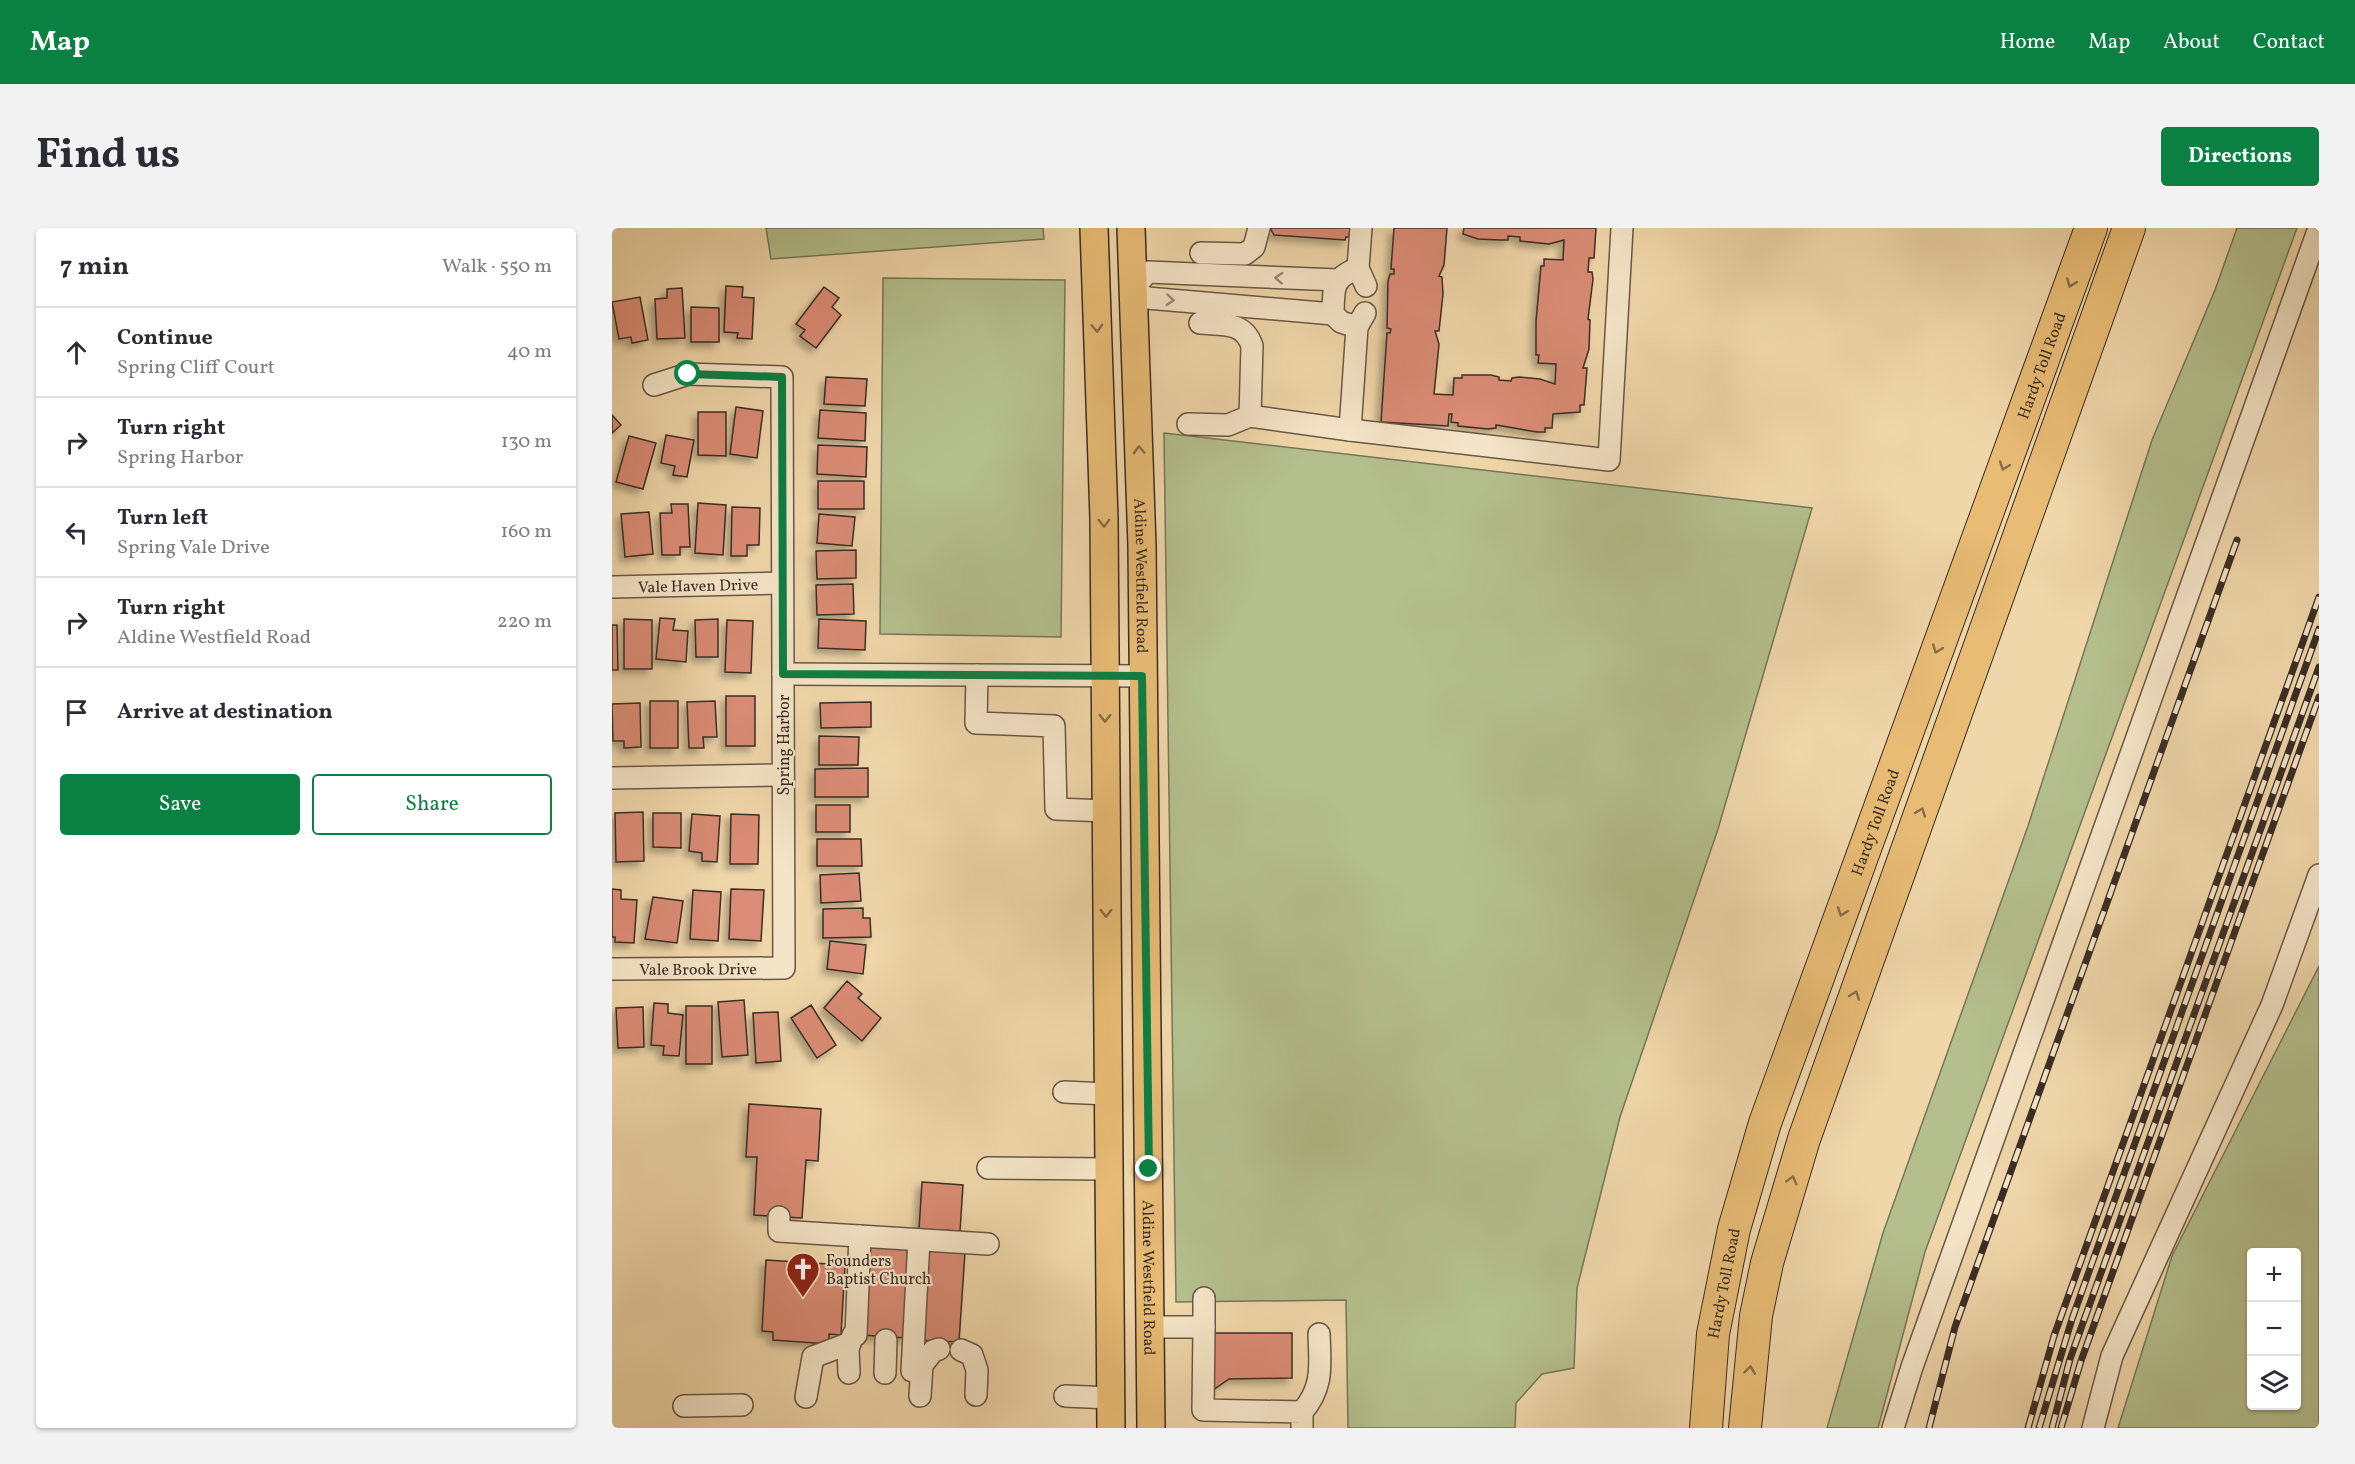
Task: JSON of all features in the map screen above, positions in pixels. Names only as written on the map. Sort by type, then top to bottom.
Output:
[{"type":"highway","name":"Hardy Toll Road","points":[[1706,1428],[1713,1334],[1734,1229],[1765,1123],[2091,228]]},
{"type":"highway","points":[[1745,1428],[1756,1316],[1767,1263],[1804,1139],[2129,228]]},
{"type":"main road","points":[[1094,228],[1104,519],[1111,1428]]},
{"type":"main road","name":"Aldine Westfield Road","points":[[1131,228],[1142,546],[1151,1428]]},
{"type":"main road","points":[[1095,286],[1132,289]]},
{"type":"main road","points":[[1109,1169],[1149,1169]]},
{"type":"street","points":[[1201,253],[1245,254],[1254,247],[1259,228]]},
{"type":"street","points":[[1350,430],[1360,320],[1341,322],[1334,314],[1334,288],[1345,273],[1362,277],[1361,228]]},
{"type":"street","points":[[1188,424],[1228,425],[1250,416],[1609,460],[1622,228]]},
{"type":"street","points":[[1893,1428],[1912,1367],[2319,228]]},
{"type":"street","points":[[1334,314],[1147,298],[1132,289],[1148,272],[1338,280]]},
{"type":"street","points":[[1200,323],[1236,326],[1250,338],[1252,346],[1250,416]]},
{"type":"street","name":"Spring Harbor","points":[[654,386],[688,374],[782,377],[784,968]]},
{"type":"street","name":"Vale Haven Drive","points":[[612,587],[782,583]]},
{"type":"street","points":[[783,674],[1142,676]]},
{"type":"street","points":[[976,675],[976,723],[1054,726],[1056,809],[1106,811]]},
{"type":"street","points":[[612,778],[783,775]]},
{"type":"street","points":[[2093,1428],[2112,1356],[2272,1005],[2319,875]]},
{"type":"street","name":"Vale Brook Drive","points":[[612,969],[784,968]]},
{"type":"street","points":[[1064,1092],[1107,1094]]},
{"type":"street","points":[[988,1168],[1109,1169]]},
{"type":"street","points":[[779,1217],[779,1231],[988,1244]]},
{"type":"street","points":[[849,1373],[850,1343],[853,1335],[856,1335],[860,1236]]},
{"type":"street","points":[[912,1371],[919,1240]]},
{"type":"street","points":[[1204,1298],[1203,1410],[1302,1420],[1315,1398],[1320,1373],[1319,1334]]},
{"type":"street","points":[[1150,1327],[1204,1328]]},
{"type":"street","points":[[885,1373],[885,1338],[912,1346]]},
{"type":"street","points":[[806,1397],[813,1357],[850,1343]]},
{"type":"street","points":[[920,1396],[922,1365],[933,1351],[949,1348],[972,1355],[977,1370],[976,1395]]},
{"type":"street","points":[[1065,1396],[1111,1398]]},
{"type":"street","points":[[684,1406],[742,1405]]},
{"type":"green space","points":[[766,228],[1043,228],[1044,239],[771,259]]},
{"type":"green space","points":[[2237,228],[2297,228],[1925,1252],[1878,1428],[1827,1428],[1883,1233],[2028,826],[2152,440],[2215,290]]},
{"type":"green space","points":[[883,278],[1065,280],[1061,637],[880,634]]},
{"type":"green space","points":[[1164,433],[1812,508],[1718,829],[1620,1117],[1577,1288],[1574,1368],[1542,1374],[1516,1403],[1515,1428],[1348,1428],[1346,1300],[1176,1302]]},
{"type":"green space","points":[[2319,966],[2319,1428],[2118,1428],[2172,1256]]},
{"type":"building","points":[[1270,228],[1350,228],[1349,237],[1345,240],[1274,235]]},
{"type":"building","points":[[1394,228],[1447,228],[1444,265],[1439,276],[1442,277],[1443,294],[1439,331],[1435,331],[1439,344],[1434,394],[1453,395],[1454,378],[1462,378],[1462,375],[1491,375],[1499,377],[1499,380],[1511,381],[1512,378],[1519,377],[1540,379],[1555,384],[1556,364],[1538,363],[1536,321],[1541,266],[1544,266],[1544,259],[1563,260],[1564,240],[1549,244],[1520,241],[1520,237],[1508,236],[1508,240],[1478,239],[1463,234],[1464,228],[1596,228],[1594,258],[1589,258],[1588,272],[1592,272],[1593,279],[1588,319],[1590,320],[1589,349],[1583,368],[1587,368],[1584,405],[1580,405],[1580,412],[1553,414],[1552,428],[1545,428],[1545,432],[1496,425],[1496,428],[1488,429],[1458,426],[1458,423],[1451,422],[1452,414],[1449,414],[1448,426],[1381,422],[1387,333],[1390,333],[1391,329],[1387,328],[1388,281],[1390,274],[1394,274],[1394,269],[1391,269]]},
{"type":"building","points":[[726,286],[743,287],[742,297],[754,298],[752,339],[737,338],[738,333],[724,332]]},
{"type":"building","points":[[824,287],[839,298],[832,307],[841,315],[816,348],[800,336],[805,330],[796,324]]},
{"type":"building","points":[[682,288],[685,338],[657,339],[655,299],[667,298],[667,289]]},
{"type":"building","points":[[640,297],[648,340],[632,343],[631,337],[619,339],[612,302]]},
{"type":"building","points":[[691,307],[719,308],[719,342],[691,342]]},
{"type":"building","points":[[826,377],[867,379],[865,406],[824,404]]},
{"type":"building","points":[[736,407],[763,411],[757,458],[730,454]]},
{"type":"building","points":[[820,410],[866,413],[865,441],[818,438]]},
{"type":"building","points":[[698,412],[726,412],[726,456],[698,455]]},
{"type":"building","points":[[612,415],[621,425],[612,433]]},
{"type":"building","points":[[666,435],[694,440],[687,477],[673,475],[675,466],[661,463]]},
{"type":"building","points":[[629,436],[656,443],[643,489],[616,482]]},
{"type":"building","points":[[818,445],[867,447],[866,477],[817,474]]},
{"type":"building","points":[[818,481],[864,481],[864,509],[818,509]]},
{"type":"building","points":[[698,503],[726,505],[723,555],[695,553]]},
{"type":"building","points":[[671,504],[688,504],[690,547],[680,547],[680,555],[662,555],[660,513],[672,513]]},
{"type":"building","points":[[732,507],[760,508],[759,545],[747,545],[747,556],[731,556]]},
{"type":"building","points":[[649,512],[653,554],[625,557],[621,514]]},
{"type":"building","points":[[819,514],[855,517],[852,546],[817,543]]},
{"type":"building","points":[[856,550],[856,578],[817,579],[816,551]]},
{"type":"building","points":[[853,584],[854,614],[817,615],[816,585]]},
{"type":"building","points":[[660,618],[675,619],[673,630],[688,631],[686,662],[656,659]]},
{"type":"building","points":[[624,619],[652,620],[652,669],[624,669]]},
{"type":"building","points":[[718,619],[718,657],[696,657],[695,620]]},
{"type":"building","points":[[819,619],[866,621],[865,650],[818,648]]},
{"type":"building","points":[[727,620],[753,621],[751,673],[725,672]]},
{"type":"building","points":[[612,625],[617,625],[618,670],[612,670]]},
{"type":"building","points":[[726,696],[755,696],[755,746],[726,746]]},
{"type":"building","points":[[650,701],[678,701],[678,748],[650,748]]},
{"type":"building","points":[[715,701],[717,737],[703,737],[704,748],[689,748],[687,702]]},
{"type":"building","points":[[871,702],[871,727],[821,728],[820,703]]},
{"type":"building","points":[[640,703],[641,747],[624,748],[624,741],[613,741],[612,704]]},
{"type":"building","points":[[819,736],[859,737],[858,765],[819,765]]},
{"type":"building","points":[[868,768],[868,797],[815,797],[815,769]]},
{"type":"building","points":[[816,805],[850,805],[850,832],[816,832]]},
{"type":"building","points":[[643,812],[644,861],[616,862],[615,813]]},
{"type":"building","points":[[653,813],[681,813],[681,848],[653,847]]},
{"type":"building","points":[[692,814],[720,816],[717,862],[702,861],[702,853],[689,851]]},
{"type":"building","points":[[731,814],[759,815],[758,864],[730,864]]},
{"type":"building","points":[[817,839],[861,839],[862,866],[817,866]]},
{"type":"building","points":[[859,873],[861,901],[821,903],[820,875]]},
{"type":"building","points":[[612,889],[621,890],[621,899],[637,900],[634,943],[615,942],[615,937],[612,937]]},
{"type":"building","points":[[731,889],[764,890],[761,941],[729,939]]},
{"type":"building","points":[[693,890],[721,892],[718,941],[690,939]]},
{"type":"building","points":[[653,897],[683,901],[677,943],[645,939]]},
{"type":"building","points":[[863,908],[863,918],[870,918],[871,937],[823,938],[823,909]]},
{"type":"building","points":[[830,941],[866,945],[863,974],[827,969]]},
{"type":"building","points":[[847,981],[862,994],[858,998],[881,1018],[862,1041],[824,1008]]},
{"type":"building","points":[[744,1000],[748,1055],[722,1057],[718,1002]]},
{"type":"building","points":[[654,1003],[668,1004],[668,1013],[683,1015],[679,1056],[663,1055],[664,1046],[651,1045]]},
{"type":"building","points":[[811,1005],[836,1045],[817,1058],[791,1018]]},
{"type":"building","points":[[686,1006],[712,1006],[712,1064],[686,1064]]},
{"type":"building","points":[[643,1007],[644,1047],[618,1048],[616,1008]]},
{"type":"building","points":[[778,1012],[781,1061],[756,1063],[753,1013]]},
{"type":"building","points":[[749,1104],[821,1109],[818,1161],[806,1160],[802,1218],[754,1215],[757,1157],[746,1157]]},
{"type":"building","points":[[922,1182],[963,1185],[960,1231],[919,1229]]},
{"type":"building","points":[[868,1241],[910,1245],[906,1338],[863,1335]]},
{"type":"building","points":[[922,1247],[965,1252],[959,1342],[915,1340]]},
{"type":"building","name":"Founders Baptist Church","points":[[766,1260],[845,1265],[841,1335],[829,1334],[829,1344],[773,1340],[773,1332],[762,1331]]},
{"type":"building","points":[[1212,1333],[1292,1333],[1292,1378],[1229,1379],[1213,1390]]},
{"type":"railway","points":[[1929,1428],[1955,1327],[2237,540]]},
{"type":"railway","points":[[2028,1428],[2054,1336],[2319,597]]},
{"type":"railway","points":[[2039,1428],[2072,1319],[2319,629]]},
{"type":"railway","points":[[2052,1428],[2070,1359],[2319,667]]},
{"type":"railway","points":[[2061,1428],[2081,1361],[2319,697]]},
{"type":"place","name":"Founders Baptist Church","points":[[803,1298]]},
{"type":"route","points":[[688,374],[782,377],[783,674],[1142,676],[1149,1169]]}]
